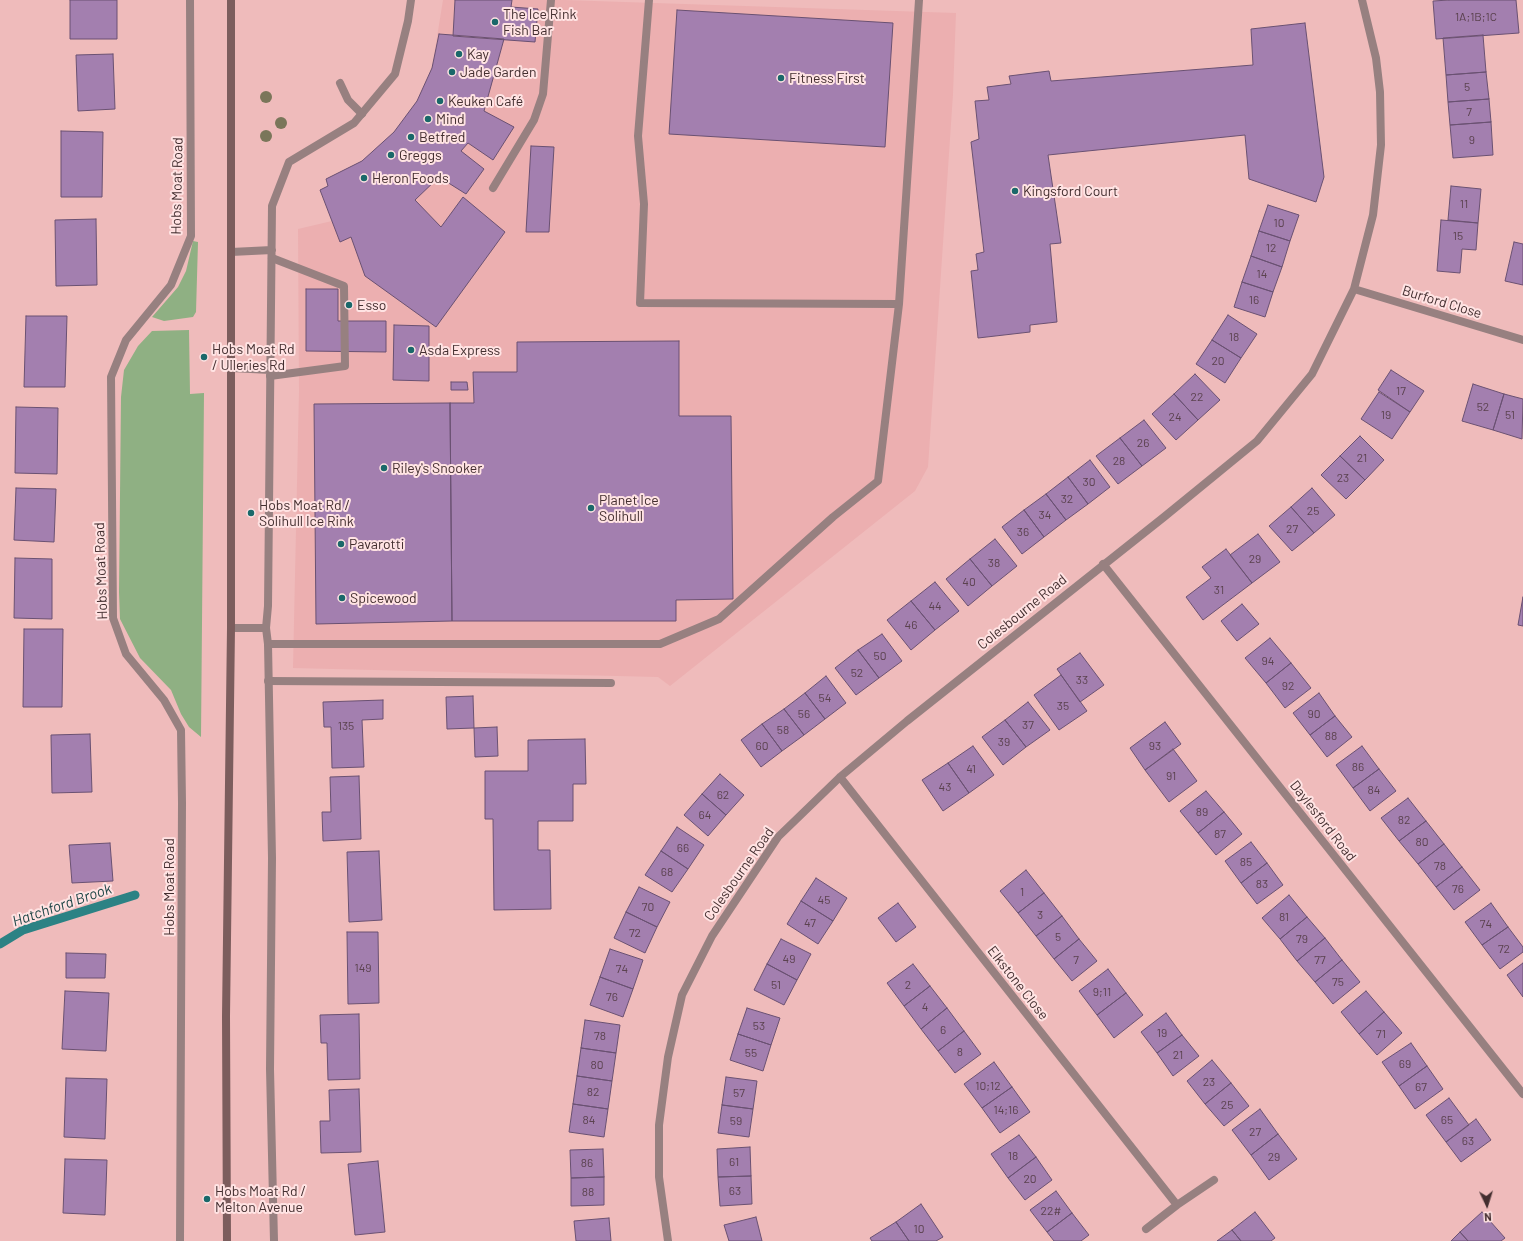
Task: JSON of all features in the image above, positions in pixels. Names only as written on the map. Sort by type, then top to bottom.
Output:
[{"type":"main road","points":[[227,1241],[226,1016],[231,628],[232,368],[231,0]]},
{"type":"street","name":"Hobs Moat Road","points":[[180,1241],[181,730],[164,700],[126,654],[113,618],[111,377],[126,340],[172,285],[191,236],[190,0]]},
{"type":"street","points":[[274,1241],[270,1069],[272,858],[268,644],[266,628],[268,606],[272,254],[270,235],[272,206],[289,162],[354,123],[395,74],[408,21],[411,0]]},
{"type":"street","points":[[493,188],[534,120],[543,94],[551,0]]},
{"type":"street","points":[[649,0],[638,136],[644,204],[640,304],[899,304]]},
{"type":"street","points":[[268,644],[660,644],[719,619],[833,517],[878,481],[899,304],[919,0]]},
{"type":"street","name":"Colesbourne Road","points":[[668,1241],[659,1177],[659,1125],[668,1057],[682,995],[712,936],[778,837],[840,777],[1257,441],[1312,374],[1354,289],[1373,215],[1381,145],[1376,58],[1362,0]]},
{"type":"street","points":[[340,83],[348,100],[362,114]]},
{"type":"street","points":[[231,252],[272,254],[344,286],[345,366],[270,373],[232,368]]},
{"type":"street","name":"Burford Close","points":[[1354,289],[1523,340]]},
{"type":"street","name":"Daylesford Road","points":[[1103,564],[1523,1094]]},
{"type":"street","points":[[231,628],[266,628]]},
{"type":"street","points":[[268,680],[611,683]]},
{"type":"street","name":"Elkstone Close","points":[[840,777],[1177,1205]]},
{"type":"street","points":[[1146,1229],[1177,1205],[1214,1180]]},
{"type":"shaded area","points":[[443,0],[564,0],[956,13],[953,94],[928,467],[915,491],[670,686],[658,677],[293,668],[299,391],[298,229],[332,221],[320,190],[328,186],[326,179],[362,161],[394,132],[417,101],[432,68]]},
{"type":"green space","points":[[193,241],[198,242],[196,312],[193,317],[164,321],[152,317],[178,287],[186,271]]},
{"type":"green space","points":[[189,330],[190,394],[204,393],[201,737],[189,727],[181,714],[171,690],[140,658],[120,619],[119,592],[121,397],[124,370],[138,346],[152,331]]},
{"type":"building","points":[[70,0],[117,0],[117,39],[70,39]]},
{"type":"building","name":"The Ice Rink Fish Bar","points":[[455,0],[512,0],[511,7],[538,9],[535,42],[453,36]]},
{"type":"building","points":[[1516,0],[1519,33],[1436,39],[1433,1]]},
{"type":"building","name":"Fitness First","points":[[677,10],[893,23],[885,147],[669,134]]},
{"type":"building","name":"Kingsford Court","points":[[1305,23],[1324,177],[1316,202],[1249,179],[1245,135],[1048,155],[1061,243],[1050,244],[1057,322],[1030,325],[1030,332],[978,338],[971,271],[978,270],[976,254],[984,252],[971,142],[979,139],[975,101],[989,100],[987,87],[1011,84],[1009,76],[1049,71],[1051,81],[1253,65],[1251,29]]},
{"type":"building","points":[[439,34],[504,39],[484,111],[514,127],[493,160],[468,143],[461,151],[484,169],[466,194],[439,177],[415,200],[441,227],[463,197],[505,232],[436,327],[365,276],[351,237],[340,242],[320,190],[328,186],[326,179],[362,161],[394,132],[417,101],[432,68]]},
{"type":"building","points":[[1483,35],[1486,72],[1446,75],[1443,38]]},
{"type":"building","points":[[113,54],[115,109],[78,111],[76,55]]},
{"type":"building","points":[[1486,72],[1489,99],[1448,102],[1446,75]]},
{"type":"building","points":[[1489,99],[1491,122],[1450,125],[1448,102]]},
{"type":"building","points":[[1491,122],[1493,155],[1453,158],[1450,125]]},
{"type":"building","points":[[61,131],[103,132],[102,197],[61,197]]},
{"type":"building","points":[[531,146],[554,147],[549,232],[526,232]]},
{"type":"building","points":[[1451,186],[1481,189],[1478,223],[1448,220]]},
{"type":"building","points":[[1268,205],[1299,215],[1290,241],[1259,231]]},
{"type":"building","points":[[96,219],[97,285],[56,286],[55,220]]},
{"type":"building","points":[[1441,220],[1478,223],[1476,250],[1462,249],[1460,273],[1437,271]]},
{"type":"building","points":[[1259,231],[1290,241],[1282,267],[1251,256]]},
{"type":"building","points":[[1514,242],[1523,244],[1523,285],[1505,281]]},
{"type":"building","points":[[1251,256],[1282,267],[1273,292],[1242,282]]},
{"type":"building","points":[[1242,282],[1273,292],[1265,317],[1234,307]]},
{"type":"building","points":[[306,289],[338,289],[338,321],[386,321],[386,352],[306,351]]},
{"type":"building","points":[[1228,315],[1257,334],[1241,358],[1212,340]]},
{"type":"building","points":[[26,316],[67,316],[65,387],[24,387]]},
{"type":"building","name":"Asda Express","points":[[394,325],[429,326],[429,381],[393,380]]},
{"type":"building","points":[[1212,340],[1241,358],[1225,383],[1196,364]]},
{"type":"building","name":"Planet Ice Solihull","points":[[679,341],[679,416],[731,416],[733,599],[676,600],[676,621],[452,621],[450,403],[474,403],[473,372],[517,372],[517,342]]},
{"type":"building","points":[[1391,370],[1424,391],[1410,412],[1378,390]]},
{"type":"building","points":[[1195,374],[1220,400],[1198,420],[1174,394]]},
{"type":"building","points":[[451,382],[467,382],[468,390],[451,390]]},
{"type":"building","points":[[1473,384],[1504,394],[1493,430],[1462,421]]},
{"type":"building","points":[[1379,392],[1410,412],[1392,439],[1361,419]]},
{"type":"building","points":[[1174,394],[1198,420],[1176,440],[1152,414]]},
{"type":"building","points":[[1504,394],[1523,399],[1522,439],[1493,430]]},
{"type":"building","points":[[450,403],[452,621],[316,624],[314,404]]},
{"type":"building","points":[[16,407],[58,408],[57,474],[15,473]]},
{"type":"building","points":[[1144,420],[1166,448],[1142,466],[1120,438]]},
{"type":"building","points":[[1360,436],[1384,460],[1365,480],[1340,456]]},
{"type":"building","points":[[1120,438],[1142,466],[1118,484],[1096,456]]},
{"type":"building","points":[[1340,456],[1365,480],[1346,499],[1321,475]]},
{"type":"building","points":[[1090,460],[1110,487],[1088,504],[1068,477]]},
{"type":"building","points":[[1068,477],[1088,504],[1066,520],[1046,494]]},
{"type":"building","points":[[16,488],[56,489],[54,542],[14,540]]},
{"type":"building","points":[[1312,488],[1335,515],[1314,533],[1291,507]]},
{"type":"building","points":[[1046,494],[1066,520],[1044,537],[1024,510]]},
{"type":"building","points":[[1291,507],[1314,533],[1292,551],[1269,526]]},
{"type":"building","points":[[1024,510],[1044,537],[1022,554],[1002,527]]},
{"type":"building","points":[[1258,534],[1280,562],[1252,583],[1230,555]]},
{"type":"building","points":[[995,539],[1017,566],[992,586],[970,559]]},
{"type":"building","points":[[1226,549],[1252,583],[1203,620],[1186,597],[1211,578],[1202,567]]},
{"type":"building","points":[[15,558],[52,559],[52,619],[14,618]]},
{"type":"building","points":[[970,559],[992,586],[968,606],[946,579]]},
{"type":"building","points":[[935,582],[959,611],[935,630],[911,601]]},
{"type":"building","points":[[1523,597],[1523,626],[1518,625]]},
{"type":"building","points":[[911,601],[935,630],[911,650],[887,620]]},
{"type":"building","points":[[1242,604],[1259,624],[1237,641],[1221,621]]},
{"type":"building","points":[[24,629],[63,629],[62,707],[23,707]]},
{"type":"building","points":[[882,634],[902,661],[879,678],[858,650]]},
{"type":"building","points":[[1270,638],[1291,663],[1266,683],[1245,658]]},
{"type":"building","points":[[858,650],[879,678],[856,695],[835,668]]},
{"type":"building","points":[[1080,653],[1104,685],[1080,702],[1057,669]]},
{"type":"building","points":[[1291,663],[1311,688],[1285,708],[1266,683]]},
{"type":"building","points":[[1061,675],[1087,711],[1059,730],[1034,695]]},
{"type":"building","points":[[826,676],[846,703],[825,719],[805,693]]},
{"type":"building","points":[[805,693],[825,719],[804,735],[784,709]]},
{"type":"building","points":[[1319,693],[1335,716],[1310,735],[1293,713]]},
{"type":"building","points":[[473,696],[474,728],[447,729],[446,697]]},
{"type":"building","points":[[383,700],[383,719],[362,720],[364,767],[332,768],[331,727],[324,727],[323,702]]},
{"type":"building","points":[[1028,702],[1050,730],[1026,747],[1005,720]]},
{"type":"building","points":[[784,709],[804,735],[782,751],[762,724]]},
{"type":"building","points":[[1335,716],[1352,737],[1327,757],[1310,735]]},
{"type":"building","points":[[1005,720],[1026,747],[1003,765],[982,737]]},
{"type":"building","points":[[1165,722],[1181,744],[1145,770],[1130,748]]},
{"type":"building","points":[[762,724],[782,751],[761,767],[741,740]]},
{"type":"building","points":[[497,727],[498,756],[475,757],[474,728]]},
{"type":"building","points":[[90,734],[92,792],[52,793],[51,735]]},
{"type":"building","points":[[585,739],[586,784],[573,784],[573,821],[538,821],[538,850],[550,850],[551,909],[494,910],[493,819],[485,819],[485,771],[528,771],[528,740]]},
{"type":"building","points":[[973,746],[994,775],[969,793],[948,763]]},
{"type":"building","points":[[1362,746],[1379,769],[1353,788],[1336,765]]},
{"type":"building","points":[[1173,749],[1197,781],[1169,802],[1145,770]]},
{"type":"building","points":[[948,763],[969,793],[943,811],[922,780]]},
{"type":"building","points":[[1379,769],[1396,791],[1370,811],[1353,788]]},
{"type":"building","points":[[720,774],[744,795],[726,815],[702,794]]},
{"type":"building","points":[[359,776],[361,839],[323,841],[322,812],[331,812],[330,777]]},
{"type":"building","points":[[1206,791],[1224,812],[1198,833],[1180,811]]},
{"type":"building","points":[[702,794],[726,815],[708,836],[684,815]]},
{"type":"building","points":[[1408,798],[1426,821],[1399,841],[1381,818]]},
{"type":"building","points":[[1224,812],[1242,834],[1216,855],[1198,833]]},
{"type":"building","points":[[1426,821],[1444,844],[1418,864],[1399,841]]},
{"type":"building","points":[[677,827],[704,845],[688,869],[661,851]]},
{"type":"building","points":[[1251,842],[1267,863],[1241,883],[1225,861]]},
{"type":"building","points":[[110,843],[113,881],[72,883],[69,845]]},
{"type":"building","points":[[1444,844],[1462,867],[1436,887],[1418,864]]},
{"type":"building","points":[[379,851],[382,920],[349,922],[347,852]]},
{"type":"building","points":[[661,851],[688,869],[672,892],[645,875]]},
{"type":"building","points":[[1267,863],[1283,885],[1257,904],[1241,883]]},
{"type":"building","points":[[1462,867],[1480,890],[1454,910],[1436,887]]},
{"type":"building","points":[[1026,870],[1044,893],[1018,913],[1000,891]]},
{"type":"building","points":[[816,878],[847,898],[833,921],[801,901]]},
{"type":"building","points":[[639,887],[670,902],[657,927],[626,912]]},
{"type":"building","points":[[1044,893],[1062,916],[1036,936],[1018,913]]},
{"type":"building","points":[[1289,895],[1307,917],[1280,939],[1262,918]]},
{"type":"building","points":[[801,901],[833,921],[818,944],[787,924]]},
{"type":"building","points":[[898,903],[916,927],[896,942],[878,918]]},
{"type":"building","points":[[1491,903],[1508,927],[1482,945],[1465,922]]},
{"type":"building","points":[[626,912],[657,927],[645,953],[614,938]]},
{"type":"building","points":[[1062,916],[1079,939],[1054,959],[1036,936]]},
{"type":"building","points":[[1307,917],[1325,938],[1297,961],[1280,939]]},
{"type":"building","points":[[1508,927],[1523,947],[1523,952],[1500,969],[1482,945]]},
{"type":"building","points":[[347,932],[378,932],[379,1003],[348,1004]]},
{"type":"building","points":[[1325,938],[1342,960],[1315,982],[1297,961]]},
{"type":"building","points":[[781,939],[811,954],[797,980],[767,964]]},
{"type":"building","points":[[1079,939],[1097,961],[1072,981],[1054,959]]},
{"type":"building","points":[[610,949],[643,960],[633,989],[600,977]]},
{"type":"building","points":[[66,953],[106,954],[105,978],[66,978]]},
{"type":"building","points":[[1342,960],[1360,982],[1333,1004],[1315,982]]},
{"type":"building","points":[[1523,963],[1523,997],[1507,975]]},
{"type":"building","points":[[767,964],[797,980],[784,1005],[754,990]]},
{"type":"building","points":[[913,964],[930,986],[904,1006],[887,983]]},
{"type":"building","points":[[1108,969],[1126,993],[1097,1015],[1079,991]]},
{"type":"building","points":[[600,977],[633,989],[623,1017],[590,1005]]},
{"type":"building","points":[[930,986],[947,1008],[921,1029],[904,1006]]},
{"type":"building","points":[[65,991],[109,993],[106,1051],[62,1049]]},
{"type":"building","points":[[1366,991],[1384,1012],[1359,1034],[1341,1012]]},
{"type":"building","points":[[1126,993],[1143,1015],[1114,1038],[1097,1015]]},
{"type":"building","points":[[747,1008],[780,1018],[771,1045],[738,1034]]},
{"type":"building","points":[[947,1008],[964,1031],[938,1051],[921,1029]]},
{"type":"building","points":[[1384,1012],[1402,1033],[1377,1055],[1359,1034]]},
{"type":"building","points":[[1166,1013],[1182,1035],[1157,1053],[1141,1032]]},
{"type":"building","points":[[359,1014],[360,1079],[328,1080],[327,1043],[321,1043],[320,1015]]},
{"type":"building","points":[[585,1020],[620,1025],[616,1053],[581,1048]]},
{"type":"building","points":[[964,1031],[981,1054],[955,1073],[938,1051]]},
{"type":"building","points":[[738,1034],[771,1045],[763,1071],[730,1060]]},
{"type":"building","points":[[1182,1035],[1199,1056],[1173,1076],[1157,1053]]},
{"type":"building","points":[[1411,1043],[1427,1066],[1399,1086],[1382,1062]]},
{"type":"building","points":[[581,1048],[616,1053],[612,1081],[577,1076]]},
{"type":"building","points":[[1212,1060],[1231,1083],[1205,1104],[1187,1081]]},
{"type":"building","points":[[994,1062],[1012,1087],[982,1108],[964,1084]]},
{"type":"building","points":[[1427,1066],[1443,1089],[1415,1109],[1399,1086]]},
{"type":"building","points":[[577,1076],[612,1081],[608,1109],[573,1104]]},
{"type":"building","points":[[726,1077],[757,1081],[753,1109],[722,1105]]},
{"type":"building","points":[[66,1078],[107,1079],[105,1139],[64,1137]]},
{"type":"building","points":[[1231,1083],[1249,1106],[1224,1126],[1205,1104]]},
{"type":"building","points":[[1012,1087],[1030,1112],[1000,1133],[982,1108]]},
{"type":"building","points":[[359,1089],[361,1152],[321,1153],[320,1121],[330,1121],[329,1090]]},
{"type":"building","points":[[1449,1098],[1469,1125],[1446,1142],[1426,1115]]},
{"type":"building","points":[[573,1104],[608,1109],[604,1137],[569,1132]]},
{"type":"building","points":[[722,1105],[753,1109],[749,1137],[718,1133]]},
{"type":"building","points":[[1260,1109],[1278,1134],[1251,1155],[1232,1130]]},
{"type":"building","points":[[1476,1119],[1491,1140],[1461,1162],[1446,1142]]},
{"type":"building","points":[[1278,1134],[1297,1159],[1269,1180],[1251,1155]]},
{"type":"building","points":[[1019,1135],[1036,1157],[1008,1178],[991,1154]]},
{"type":"building","points":[[750,1147],[751,1176],[718,1177],[717,1149]]},
{"type":"building","points":[[603,1149],[604,1177],[571,1178],[570,1150]]},
{"type":"building","points":[[1036,1157],[1052,1180],[1025,1200],[1008,1178]]},
{"type":"building","points":[[65,1159],[107,1160],[105,1215],[63,1213]]},
{"type":"building","points":[[378,1161],[385,1232],[355,1235],[348,1164]]},
{"type":"building","points":[[751,1176],[752,1204],[720,1206],[718,1177]]},
{"type":"building","points":[[604,1177],[604,1205],[571,1206],[571,1178]]},
{"type":"building","points":[[1056,1191],[1072,1213],[1047,1232],[1030,1210]]},
{"type":"building","points":[[921,1204],[943,1237],[936,1241],[909,1241],[896,1222]]},
{"type":"building","points":[[1255,1212],[1275,1238],[1271,1241],[1241,1241],[1232,1230]]},
{"type":"building","points":[[1482,1212],[1505,1238],[1501,1241],[1468,1241],[1460,1232]]},
{"type":"building","points":[[1072,1213],[1089,1235],[1081,1241],[1054,1241],[1047,1232]]},
{"type":"building","points":[[756,1217],[762,1241],[729,1241],[724,1225]]},
{"type":"building","points":[[609,1218],[611,1241],[576,1241],[574,1221]]},
{"type":"building","points":[[896,1222],[909,1241],[872,1241],[870,1238]]},
{"type":"building","points":[[1232,1230],[1241,1241],[1217,1241]]},
{"type":"building","points":[[1460,1232],[1468,1241],[1451,1241]]},
{"type":"waterway","name":"Hatchford Brook","points":[[0,944],[23,930],[135,895]]},
{"type":"place","name":"The Ice Rink Fish Bar","points":[[495,22]]},
{"type":"place","name":"Kay","points":[[459,54]]},
{"type":"place","name":"Jade Garden","points":[[452,72]]},
{"type":"place","name":"Fitness First","points":[[781,78]]},
{"type":"place","name":"Keuken Café","points":[[440,101]]},
{"type":"place","name":"Mind","points":[[428,119]]},
{"type":"place","name":"Betfred","points":[[411,137]]},
{"type":"place","name":"Greggs","points":[[391,155]]},
{"type":"place","name":"Heron Foods","points":[[364,178]]},
{"type":"place","name":"Kingsford Court","points":[[1015,191]]},
{"type":"place","name":"Esso","points":[[349,305]]},
{"type":"place","name":"Asda Express","points":[[411,350]]},
{"type":"place","name":"Hobs Moat Rd / Ulleries Rd","points":[[204,357]]},
{"type":"place","name":"Riley's Snooker","points":[[384,468]]},
{"type":"place","name":"Planet Ice Solihull","points":[[591,508]]},
{"type":"place","name":"Hobs Moat Rd / Solihull Ice Rink","points":[[251,513]]},
{"type":"place","name":"Pavarotti","points":[[341,544]]},
{"type":"place","name":"Spicewood","points":[[342,598]]},
{"type":"place","name":"Hobs Moat Rd / Melton Avenue","points":[[207,1199]]}]
